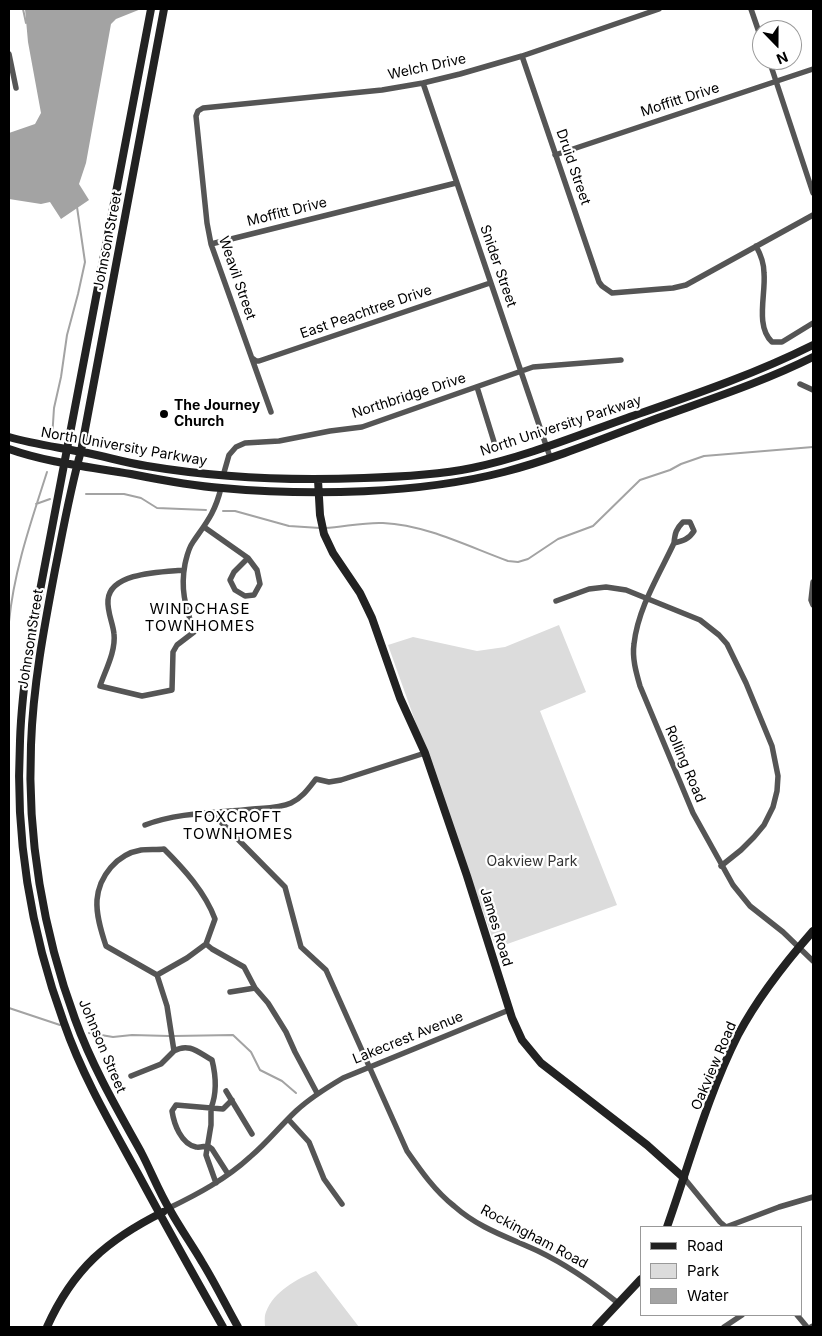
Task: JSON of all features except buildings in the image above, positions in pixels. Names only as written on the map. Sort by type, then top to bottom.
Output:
[{"type":"main road","name":"Johnson Street","points":[[151,9],[35,612],[22,698],[19,792],[24,862],[39,940],[64,1023],[90,1085],[158,1214],[223,1327]]},
{"type":"main road","name":"Johnson Street","points":[[164,9],[81,452],[45,624],[34,710],[31,745],[31,782],[38,869],[50,931],[75,1019],[100,1078],[169,1208],[203,1263],[238,1327]]},
{"type":"main road","name":"North University Parkway","points":[[9,436],[34,444],[146,466],[223,476],[318,480],[390,477],[471,468],[546,447],[726,383],[813,345]]},
{"type":"main road","name":"North University Parkway","points":[[9,449],[64,463],[221,488],[318,492],[370,490],[454,482],[506,472],[550,458],[735,391],[813,357]]},
{"type":"main road","name":"James Road","points":[[318,480],[320,515],[324,534],[333,553],[368,608],[400,698],[425,753],[467,876],[509,1010],[522,1040],[541,1063],[647,1145],[684,1178]]},
{"type":"main road","name":"Oakview Road","points":[[667,1226],[722,1071],[738,1035],[764,991],[813,931]]},
{"type":"main road","name":"Lakecrest Avenue","points":[[46,1327],[73,1281],[89,1261],[130,1228],[169,1208]]},
{"type":"main road","points":[[596,1327],[640,1280]]},
{"type":"street","name":"Welch Drive","points":[[196,116],[198,110],[202,108],[382,90],[460,74],[522,56],[659,9]]},
{"type":"street","points":[[9,54],[16,88]]},
{"type":"street","name":"Druid Street","points":[[522,56],[602,286],[612,293],[673,288],[686,285],[756,246]]},
{"type":"street","name":"Moffitt Drive","points":[[555,155],[813,69]]},
{"type":"street","points":[[772,70],[813,193]]},
{"type":"street","name":"Snider Street","points":[[423,82],[550,458]]},
{"type":"street","name":"Weavil Street","points":[[196,116],[207,223],[211,244],[271,412]]},
{"type":"street","name":"Moffitt Drive","points":[[211,244],[456,183]]},
{"type":"street","points":[[813,214],[756,246],[762,257],[764,271],[763,312],[766,336],[772,342],[782,342],[813,323]]},
{"type":"street","name":"East Peachtree Drive","points":[[252,358],[256,362],[490,283]]},
{"type":"street","name":"Northbridge Drive","points":[[223,476],[229,455],[236,447],[245,442],[279,442],[330,431],[362,427],[533,367],[621,360]]},
{"type":"street","points":[[800,384],[813,390]]},
{"type":"street","points":[[477,387],[496,445]]},
{"type":"street","points":[[184,570],[135,575],[114,587],[108,599],[108,612],[114,634],[113,646],[100,686],[142,696],[172,690],[173,652],[177,645],[194,632],[182,590],[188,551],[214,512],[221,488]]},
{"type":"street","points":[[204,527],[248,558],[257,570],[260,584],[254,595],[245,596],[235,590],[230,580],[234,572],[248,558]]},
{"type":"street","name":"Rolling Road","points":[[674,543],[643,608],[634,644],[635,666],[640,686],[689,805],[721,866],[750,906],[813,961]]},
{"type":"street","points":[[813,582],[813,605]]},
{"type":"street","points":[[556,601],[589,589],[606,587],[626,590],[700,620],[727,644],[746,683],[772,746],[778,776],[773,807],[764,825],[754,837],[721,866]]},
{"type":"street","points":[[145,825],[159,820],[291,803],[303,796],[316,779],[329,782],[341,780],[425,753]]},
{"type":"street","name":"Rockingham Road","points":[[212,813],[285,887],[301,947],[326,970],[407,1151],[424,1176],[454,1207],[496,1234],[538,1251],[571,1268],[618,1303]]},
{"type":"street","points":[[157,975],[187,958],[206,944],[215,919],[212,910],[183,869],[164,849],[141,850],[117,860],[108,871],[99,889],[97,901],[99,923],[106,946],[157,975],[167,1006],[174,1051]]},
{"type":"street","points":[[206,944],[244,967],[286,1032],[317,1093]]},
{"type":"street","points":[[230,992],[256,988]]},
{"type":"street","name":"Lakecrest Avenue","points":[[169,1208],[216,1183],[228,1174],[256,1152],[317,1093],[343,1078],[509,1010]]},
{"type":"street","points":[[131,1076],[161,1064],[181,1047],[191,1048],[212,1060],[216,1075],[215,1098],[211,1108],[206,1154],[216,1183]]},
{"type":"street","points":[[226,1092],[252,1134]]},
{"type":"street","points":[[228,1174],[212,1149],[208,1146],[195,1147],[187,1142],[173,1122],[172,1111],[176,1105],[223,1109],[232,1100]]},
{"type":"street","points":[[288,1119],[309,1142],[324,1179],[342,1204]]},
{"type":"street","name":"James Road","points":[[684,1178],[725,1226]]},
{"type":"street","points":[[729,1226],[779,1207],[813,1197]]},
{"type":"street","points":[[724,1327],[740,1316]]},
{"type":"street","points":[[798,1316],[807,1327]]},
{"type":"green space","name":"Oakview Park","points":[[559,625],[586,692],[540,711],[617,905],[496,948],[388,645],[413,637],[477,651],[505,647]]},
{"type":"green space","points":[[316,1271],[359,1327],[265,1327],[265,1314],[280,1292],[294,1282]]},
{"type":"water","points":[[25,9],[141,9],[116,19],[111,24],[86,163],[79,184],[89,200],[61,219],[50,202],[41,204],[9,199],[9,133],[35,124],[41,113],[28,42]]},
{"type":"waterway","points":[[23,9],[26,23]]},
{"type":"waterway","points":[[52,439],[54,408],[67,335],[85,262],[77,207]]},
{"type":"waterway","points":[[325,528],[369,523],[399,525],[431,532],[508,561],[518,562],[528,559],[558,539],[593,526],[640,480],[670,470],[681,464],[704,456],[813,447]]},
{"type":"waterway","points":[[9,622],[19,565],[47,472]]},
{"type":"waterway","points":[[86,494],[124,494],[141,498],[157,508],[206,510]]},
{"type":"waterway","points":[[36,504],[50,499]]},
{"type":"waterway","points":[[223,511],[235,511],[289,526],[320,528]]},
{"type":"waterway","points":[[9,1008],[60,1025]]},
{"type":"waterway","points":[[89,1033],[113,1037],[132,1035],[169,1036]]},
{"type":"waterway","points":[[174,1036],[233,1035],[251,1052],[260,1070],[282,1081],[296,1093]]},
{"type":"place","name":"The Journey Church","points":[[164,414]]},
{"type":"district","name":"WINDCHASE TOWNHOMES","points":[[200,618]]},
{"type":"district","name":"FOXCROFT TOWNHOMES","points":[[238,826]]}]
